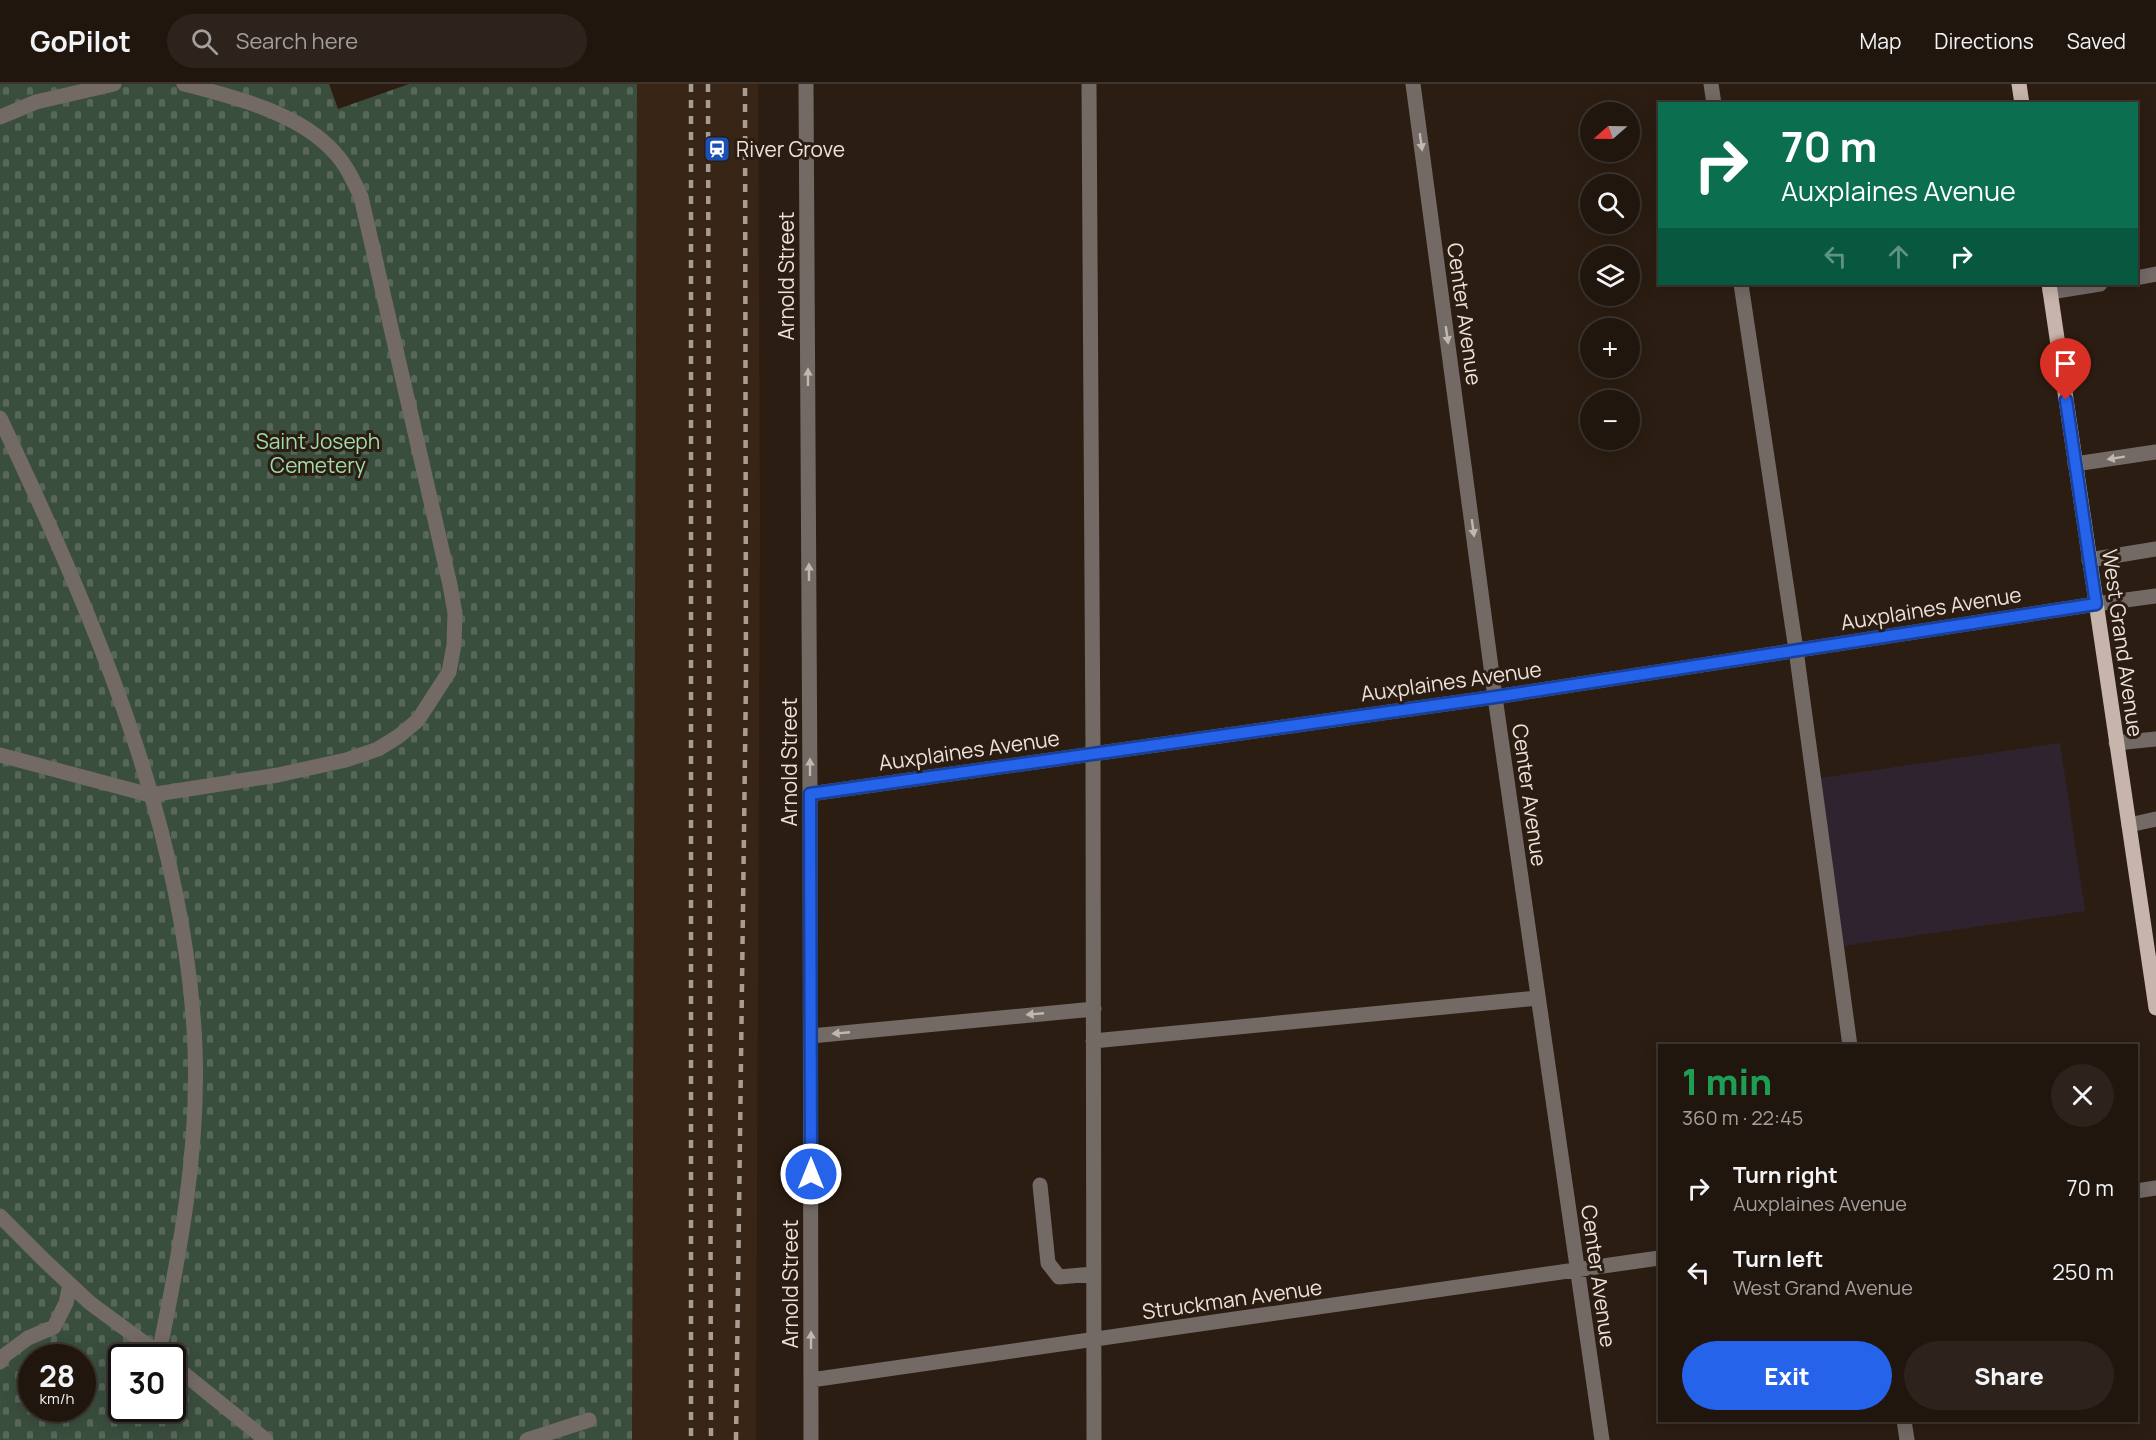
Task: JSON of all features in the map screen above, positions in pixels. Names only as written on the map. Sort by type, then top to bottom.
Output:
[{"type":"main road","points":[[2019,84],[2022,102]]},
{"type":"main road","name":"West Grand Avenue","points":[[2049,288],[2156,1008]]},
{"type":"street","points":[[0,117],[36,102],[114,84]]},
{"type":"street","points":[[0,755],[150,795],[278,775],[346,760],[378,748],[399,736],[418,720],[449,672],[454,645],[454,614],[450,585],[361,197],[349,171],[334,152],[313,134],[278,113],[184,84]]},
{"type":"street","name":"Arnold Street","points":[[806,84],[811,1440]]},
{"type":"street","points":[[1089,84],[1094,753],[1094,1440]]},
{"type":"street","name":"Center Avenue","points":[[1413,84],[1495,697],[1602,1440]]},
{"type":"street","points":[[1711,84],[1714,102]]},
{"type":"street","points":[[2138,278],[2156,274]]},
{"type":"street","points":[[1741,285],[1796,650],[1850,1044]]},
{"type":"street","points":[[2049,288],[2087,285]]},
{"type":"street","points":[[0,418],[80,597],[117,691],[174,880],[190,971],[195,1050],[193,1158],[164,1344]]},
{"type":"street","points":[[2075,464],[2156,452]]},
{"type":"street","points":[[2089,561],[2156,549]]},
{"type":"street","name":"Auxplaines Avenue","points":[[810,794],[1495,697],[2156,596]]},
{"type":"street","points":[[2116,743],[2156,739]]},
{"type":"street","points":[[2129,825],[2156,819]]},
{"type":"street","points":[[1093,1041],[1538,998]]},
{"type":"street","points":[[811,1036],[1094,1009]]},
{"type":"street","points":[[1040,1185],[1048,1263],[1059,1276],[1094,1274]]},
{"type":"street","points":[[2138,1191],[2156,1188]]},
{"type":"street","points":[[0,1216],[90,1303],[147,1344]]},
{"type":"street","name":"Struckman Avenue","points":[[811,1380],[1658,1258]]},
{"type":"street","points":[[0,1362],[5,1355],[28,1338],[54,1327],[66,1303],[70,1284]]},
{"type":"street","points":[[186,1375],[266,1440]]},
{"type":"street","points":[[527,1440],[589,1420]]},
{"type":"street","points":[[1904,1422],[1907,1440]]},
{"type":"shaded area","points":[[637,84],[758,84],[760,521],[756,1440],[632,1440]]},
{"type":"shaded area","points":[[2060,743],[2085,911],[1830,948],[1806,780]]},
{"type":"green space","name":"Saint Joseph Cemetery","points":[[0,84],[329,84],[338,109],[409,84],[637,84],[632,1440],[0,1440]]},
{"type":"railway","points":[[691,84],[691,1440]]},
{"type":"railway","points":[[708,84],[711,1440]]},
{"type":"railway","points":[[736,1440],[746,680],[745,84]]},
{"type":"place","name":"River Grove","points":[[717,149]]},
{"type":"route","points":[[811,1174],[810,794],[1495,697],[2096,604],[2066,400]]}]
